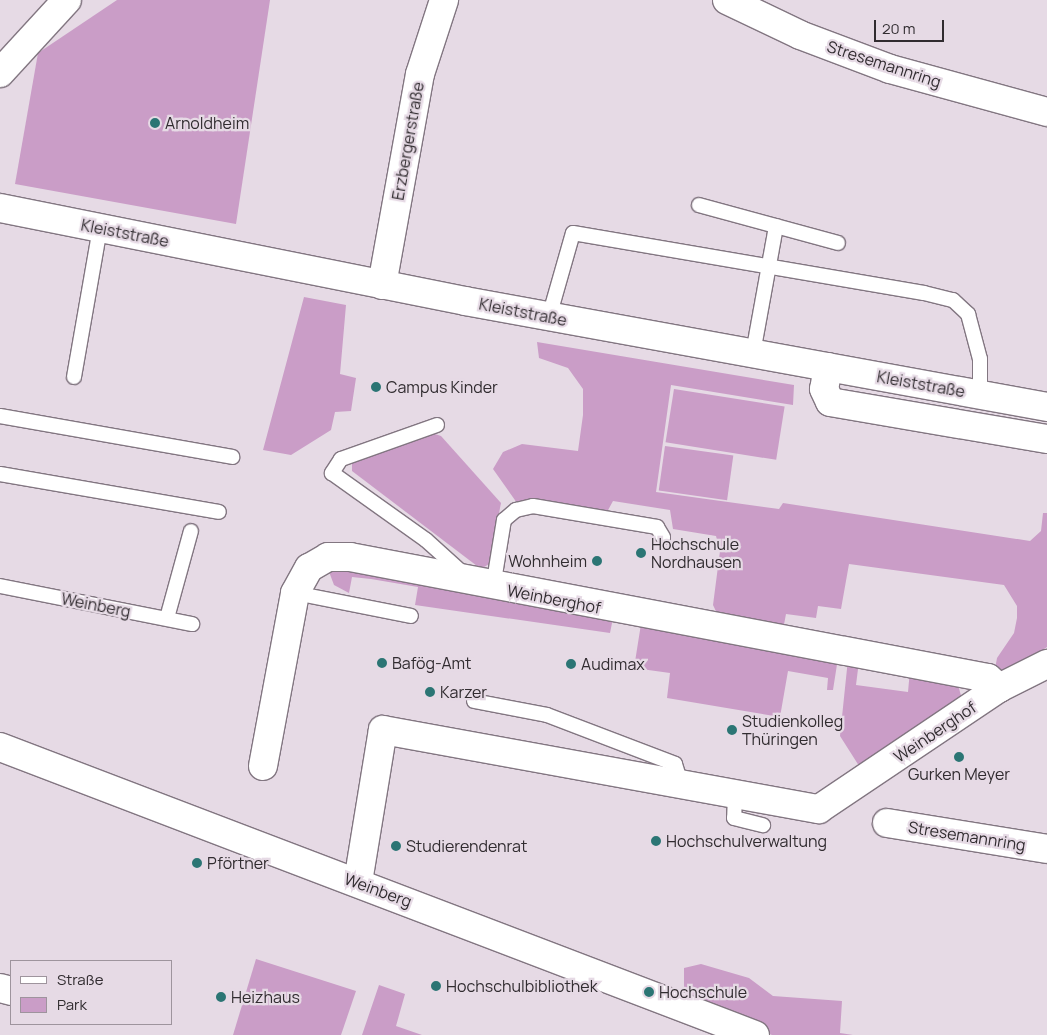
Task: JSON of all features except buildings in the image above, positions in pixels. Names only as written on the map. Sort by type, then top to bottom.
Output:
[{"type":"street","points":[[0,73],[67,0]]},
{"type":"street","name":"Erzbergerstraße","points":[[382,285],[420,74],[444,0]]},
{"type":"street","name":"Stresemannring","points":[[727,0],[800,35],[890,69],[1047,112]]},
{"type":"street","name":"Kleiststraße","points":[[0,208],[549,317],[1047,407]]},
{"type":"street","points":[[828,367],[824,389],[830,402],[1047,439]]},
{"type":"street","name":"Weinberghof","points":[[263,766],[295,593],[309,568],[328,558],[350,557],[484,586],[988,678],[999,688]]},
{"type":"street","name":"Weinberghof","points":[[358,882],[383,730],[819,809],[999,688],[1047,664]]},
{"type":"street","name":"Weinberg","points":[[0,747],[755,1035]]},
{"type":"street","name":"Stresemannring","points":[[887,823],[1047,849]]},
{"type":"lane","points":[[699,205],[838,243]]},
{"type":"lane","points":[[754,353],[776,226]]},
{"type":"lane","points":[[74,377],[100,228]]},
{"type":"lane","points":[[549,317],[573,233],[953,300],[968,314],[980,359],[980,395]]},
{"type":"lane","points":[[0,416],[232,457]]},
{"type":"lane","points":[[437,424],[341,459],[332,473],[426,540],[484,586],[504,520],[516,510],[533,506],[657,527],[663,537]]},
{"type":"lane","points":[[0,474],[219,512]]},
{"type":"lane","points":[[167,618],[191,531]]},
{"type":"lane","name":"Weinberg","points":[[0,586],[192,624]]},
{"type":"lane","points":[[295,593],[411,616]]},
{"type":"lane","points":[[474,701],[547,715],[675,764],[680,784]]},
{"type":"lane","points":[[735,794],[734,818],[763,825]]},
{"type":"green space","points":[[117,0],[270,0],[236,224],[15,184],[38,53]]},
{"type":"green space","points":[[304,297],[346,305],[340,374],[356,378],[351,411],[335,412],[331,430],[291,455],[263,450]]},
{"type":"green space","points":[[537,342],[794,385],[793,405],[671,385],[656,492],[779,509],[783,503],[1030,541],[1041,531],[1043,513],[1047,513],[1047,647],[1013,671],[995,669],[997,658],[1014,633],[1017,618],[1017,606],[1004,585],[849,564],[841,609],[818,606],[816,618],[786,614],[782,635],[722,624],[713,605],[720,551],[716,536],[673,529],[670,510],[613,501],[607,512],[536,500],[517,503],[493,469],[503,452],[522,444],[578,451],[583,415],[583,389],[568,368],[539,358]]},
{"type":"green space","points":[[674,389],[785,407],[776,460],[666,442]]},
{"type":"green space","points":[[432,433],[441,436],[501,503],[489,564],[481,569],[352,471],[352,463]]},
{"type":"green space","points":[[665,446],[733,456],[727,500],[659,491]]},
{"type":"green space","points":[[336,565],[613,618],[610,633],[415,605],[418,587],[371,579],[352,577],[349,593],[334,585],[328,569]]},
{"type":"green space","points":[[641,624],[838,658],[833,690],[827,690],[828,678],[788,671],[780,717],[667,698],[670,673],[634,668]]},
{"type":"green space","points":[[848,659],[859,661],[856,685],[908,692],[910,670],[958,685],[962,699],[861,769],[840,736]]},
{"type":"green space","points":[[256,959],[356,991],[341,1035],[233,1035]]},
{"type":"green space","points":[[701,964],[749,978],[773,996],[842,1001],[840,1033],[853,1035],[772,1035],[699,1006],[684,992],[684,968]]},
{"type":"green space","points":[[379,985],[405,994],[396,1026],[422,1035],[362,1035]]},
{"type":"place","name":"Arnoldheim","points":[[155,123]]},
{"type":"place","name":"Campus Kinder","points":[[376,387]]},
{"type":"place","name":"Hochschule Nordhausen","points":[[641,553]]},
{"type":"place","name":"Wohnheim","points":[[597,561]]},
{"type":"place","name":"Bafög-Amt","points":[[382,663]]},
{"type":"place","name":"Audimax","points":[[571,664]]},
{"type":"place","name":"Karzer","points":[[430,692]]},
{"type":"place","name":"Studienkolleg Thüringen","points":[[732,730]]},
{"type":"place","name":"Gurken Meyer","points":[[959,757]]},
{"type":"place","name":"Hochschulverwaltung","points":[[656,841]]},
{"type":"place","name":"Studierendenrat","points":[[396,846]]},
{"type":"place","name":"Pförtner","points":[[197,863]]},
{"type":"place","name":"Hochschulbibliothek","points":[[436,986]]},
{"type":"place","name":"Hochschule","points":[[649,992]]},
{"type":"place","name":"Heizhaus","points":[[221,997]]}]
